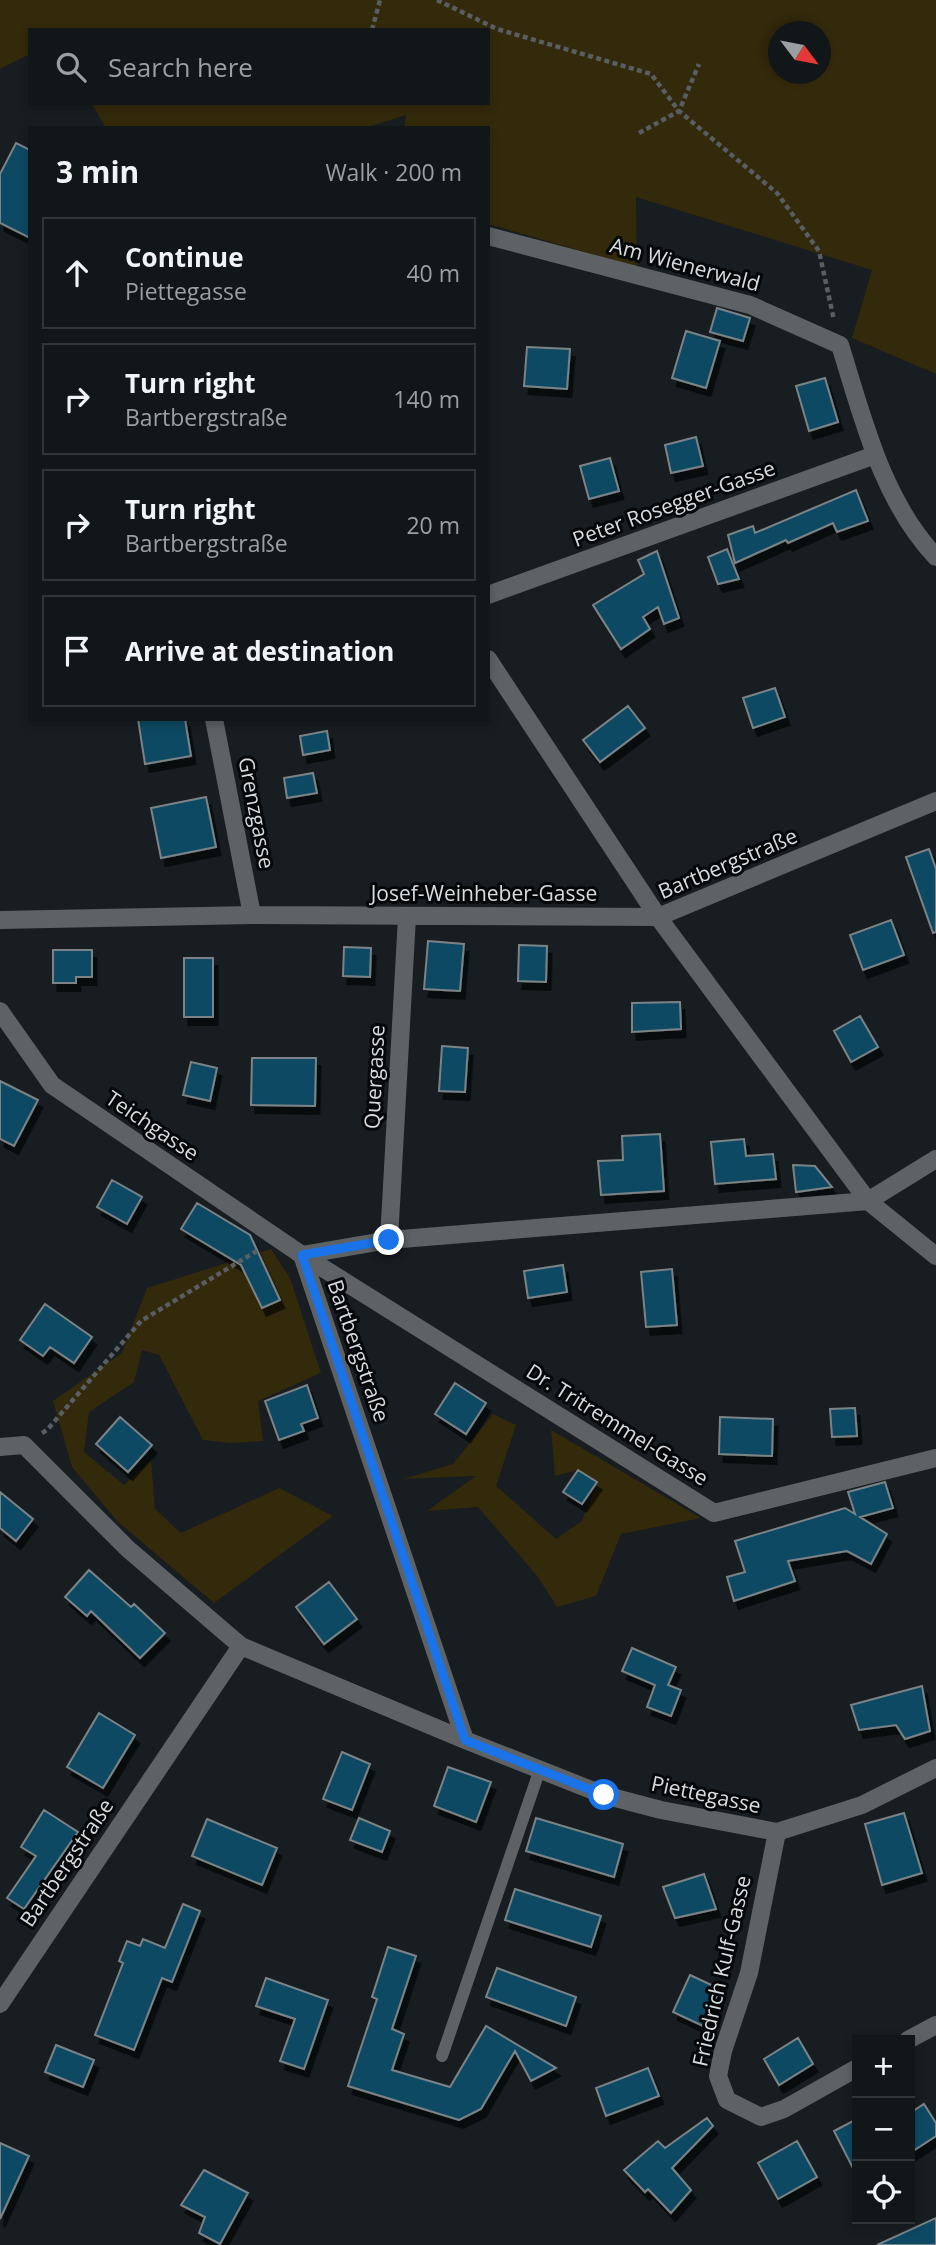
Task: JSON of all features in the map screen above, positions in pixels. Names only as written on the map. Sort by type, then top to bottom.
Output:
[{"type":"street","name":"Am Wienerwald","points":[[490,237],[750,305],[840,345]]},
{"type":"street","points":[[840,345],[875,455],[918,539],[936,558]]},
{"type":"street","name":"Peter Rosegger-Gasse","points":[[490,594],[875,455]]},
{"type":"street","name":"Josef-Weinheber-Gasse","points":[[490,662],[658,917]]},
{"type":"street","name":"Grenzgasse","points":[[214,721],[252,915]]},
{"type":"street","name":"Bartbergstraße","points":[[867,1201],[658,917],[936,801]]},
{"type":"street","name":"Josef-Weinheber-Gasse","points":[[0,920],[252,915],[658,917]]},
{"type":"street","name":"Quergasse","points":[[389,1240],[407,917]]},
{"type":"street","name":"Teichgasse","points":[[0,1011],[52,1085],[302,1255]]},
{"type":"street","points":[[936,1159],[867,1201],[936,1256]]},
{"type":"street","name":"Bartbergstraße","points":[[465,1740],[302,1255],[389,1240],[867,1201]]},
{"type":"street","name":"Dr. Tritremmel-Gasse","points":[[302,1255],[715,1513],[936,1458]]},
{"type":"street","points":[[0,1447],[24,1445],[128,1549],[241,1646],[465,1740]]},
{"type":"street","name":"Bartbergstraße","points":[[0,2004],[241,1646]]},
{"type":"street","name":"Piettegasse","points":[[465,1740],[604,1795],[661,1810],[777,1832],[862,1805],[936,1768]]},
{"type":"street","name":"Friedrich Kulf-Gasse","points":[[777,1832],[750,1973],[723,2051],[718,2076],[727,2099],[761,2117],[784,2109],[852,2071]]},
{"type":"street","points":[[915,2036],[936,2025]]},
{"type":"lane","points":[[442,2056],[540,1769]]},
{"type":"path","points":[[373,28],[380,0]]},
{"type":"path","points":[[437,0],[497,29],[651,74],[678,111],[777,193],[819,251],[840,345]]},
{"type":"path","points":[[639,133],[678,111],[699,64]]},
{"type":"path","points":[[24,1445],[47,1430],[141,1321],[277,1238]]},
{"type":"shaded area","points":[[0,0],[936,0],[936,374],[852,338],[872,270],[636,197],[637,267],[490,225],[490,126],[404,126],[406,115],[372,126],[105,126],[92,105],[490,105],[490,28],[28,28],[28,55],[0,69]]},
{"type":"shaded area","points":[[271,1249],[290,1278],[321,1373],[258,1401],[263,1441],[231,1443],[203,1440],[159,1355],[142,1350],[134,1382],[89,1412],[84,1452],[124,1485],[151,1460],[155,1509],[181,1533],[279,1488],[333,1516],[214,1603],[117,1521],[72,1467],[53,1401],[122,1353],[147,1288]]},
{"type":"shaded area","points":[[493,1414],[516,1425],[496,1486],[556,1539],[582,1521],[597,1483],[578,1470],[555,1476],[551,1430],[701,1518],[621,1534],[596,1596],[557,1607],[538,1577],[478,1507],[427,1511],[476,1476],[403,1479],[453,1464]]},
{"type":"building","points":[[16,143],[28,149],[28,237],[0,223],[0,174]]},
{"type":"building","points":[[717,308],[750,318],[743,341],[710,332]]},
{"type":"building","points":[[686,331],[720,341],[706,388],[672,378]]},
{"type":"building","points":[[527,347],[570,349],[567,389],[524,386]]},
{"type":"building","points":[[825,378],[838,422],[809,431],[796,386]]},
{"type":"building","points":[[696,437],[703,466],[671,473],[665,445]]},
{"type":"building","points":[[610,458],[619,491],[589,499],[580,466]]},
{"type":"building","points":[[856,490],[868,521],[837,532],[833,523],[735,563],[728,535],[753,526],[755,533]]},
{"type":"building","points":[[727,549],[739,579],[718,584],[708,557]]},
{"type":"building","points":[[657,551],[679,618],[664,624],[658,607],[643,617],[650,629],[621,649],[593,605],[644,574],[638,560]]},
{"type":"building","points":[[775,688],[785,717],[753,728],[743,698]]},
{"type":"building","points":[[628,706],[645,728],[600,762],[583,740]]},
{"type":"building","points":[[138,721],[185,721],[191,756],[145,764]]},
{"type":"building","points":[[327,731],[330,750],[303,755],[300,736]]},
{"type":"building","points":[[313,773],[317,793],[287,798],[284,778]]},
{"type":"building","points":[[206,797],[216,847],[161,858],[151,808]]},
{"type":"building","points":[[929,849],[936,869],[936,932],[933,933],[906,857]]},
{"type":"building","points":[[891,920],[904,955],[863,970],[850,935]]},
{"type":"building","points":[[428,941],[464,944],[460,991],[424,989]]},
{"type":"building","points":[[519,945],[547,946],[546,982],[518,981]]},
{"type":"building","points":[[344,947],[371,948],[370,977],[343,976]]},
{"type":"building","points":[[53,950],[92,950],[92,977],[76,977],[76,983],[53,983]]},
{"type":"building","points":[[184,958],[213,958],[213,1017],[184,1017]]},
{"type":"building","points":[[680,1002],[681,1029],[632,1032],[632,1003]]},
{"type":"building","points":[[860,1016],[878,1047],[851,1062],[834,1031]]},
{"type":"building","points":[[442,1046],[468,1048],[465,1092],[439,1091]]},
{"type":"building","points":[[252,1058],[316,1058],[315,1106],[251,1105]]},
{"type":"building","points":[[191,1062],[217,1068],[210,1101],[183,1095]]},
{"type":"building","points":[[0,1081],[38,1100],[14,1146],[0,1139]]},
{"type":"building","points":[[660,1134],[664,1191],[601,1195],[598,1161],[623,1160],[622,1136]]},
{"type":"building","points":[[744,1139],[746,1156],[773,1154],[776,1179],[715,1184],[711,1142]]},
{"type":"building","points":[[793,1165],[815,1166],[832,1187],[796,1192]]},
{"type":"building","points":[[112,1180],[142,1197],[127,1224],[97,1207]]},
{"type":"building","points":[[197,1203],[250,1235],[280,1300],[262,1308],[241,1265],[181,1229]]},
{"type":"building","points":[[563,1265],[567,1292],[528,1298],[524,1271]]},
{"type":"building","points":[[672,1269],[677,1325],[646,1327],[641,1272]]},
{"type":"building","points":[[45,1304],[92,1337],[74,1363],[50,1347],[43,1356],[20,1340]]},
{"type":"building","points":[[455,1383],[486,1403],[466,1434],[435,1414]]},
{"type":"building","points":[[307,1385],[318,1418],[301,1424],[304,1431],[279,1440],[265,1401]]},
{"type":"building","points":[[855,1408],[857,1436],[832,1437],[830,1409]]},
{"type":"building","points":[[120,1417],[152,1445],[128,1472],[96,1444]]},
{"type":"building","points":[[720,1417],[773,1419],[772,1456],[719,1454]]},
{"type":"building","points":[[578,1470],[597,1482],[582,1504],[563,1492]]},
{"type":"building","points":[[885,1482],[893,1508],[860,1517],[887,1534],[871,1564],[847,1551],[788,1561],[795,1581],[734,1601],[727,1577],[745,1572],[735,1541],[845,1508],[855,1514],[848,1492]]},
{"type":"building","points":[[0,1492],[33,1519],[16,1541],[0,1528]]},
{"type":"building","points":[[89,1570],[131,1607],[134,1604],[165,1633],[140,1658],[91,1611],[87,1616],[65,1597]]},
{"type":"building","points":[[329,1582],[357,1619],[324,1644],[296,1607]]},
{"type":"building","points":[[632,1648],[676,1667],[668,1685],[681,1690],[671,1716],[647,1707],[655,1685],[622,1671]]},
{"type":"building","points":[[922,1686],[930,1731],[905,1739],[896,1725],[859,1730],[851,1705]]},
{"type":"building","points":[[99,1713],[135,1735],[103,1788],[67,1767]]},
{"type":"building","points":[[342,1752],[370,1764],[352,1810],[323,1799]]},
{"type":"building","points":[[448,1767],[491,1782],[476,1822],[434,1806]]},
{"type":"building","points":[[44,1810],[78,1832],[24,1909],[7,1898],[36,1856],[21,1847]]},
{"type":"building","points":[[904,1813],[922,1873],[882,1885],[865,1824]]},
{"type":"building","points":[[359,1818],[390,1831],[382,1852],[350,1840]]},
{"type":"building","points":[[536,1818],[623,1844],[614,1877],[526,1851]]},
{"type":"building","points":[[207,1819],[277,1848],[262,1885],[192,1856]]},
{"type":"building","points":[[704,1874],[716,1909],[675,1918],[663,1887]]},
{"type":"building","points":[[515,1889],[601,1916],[591,1947],[505,1920]]},
{"type":"building","points":[[183,1904],[200,1911],[172,1982],[162,1978],[134,2050],[95,2035],[123,1963],[119,1961],[127,1941],[140,1946],[143,1939],[165,1948]]},
{"type":"building","points":[[388,1947],[416,1956],[392,2029],[404,2034],[392,2070],[450,2087],[486,2026],[556,2068],[531,2081],[515,2051],[481,2109],[459,2120],[348,2086],[377,1999],[372,1997]]},
{"type":"building","points":[[497,1968],[576,1997],[566,2026],[486,1997]]},
{"type":"building","points":[[690,1975],[720,1989],[703,2026],[673,2012]]},
{"type":"building","points":[[266,1978],[328,2000],[304,2069],[280,2061],[295,2019],[256,2006]]},
{"type":"building","points":[[798,2038],[813,2064],[779,2085],[764,2059]]},
{"type":"building","points":[[56,2045],[94,2060],[83,2087],[45,2072]]},
{"type":"building","points":[[648,2068],[659,2096],[606,2116],[596,2088]]},
{"type":"building","points":[[924,2104],[936,2123],[936,2136],[915,2150],[915,2110]]},
{"type":"building","points":[[707,2118],[713,2126],[672,2168],[691,2190],[671,2213],[648,2189],[645,2192],[624,2170],[658,2141],[665,2148]]},
{"type":"building","points":[[852,2122],[852,2166],[834,2131]]},
{"type":"building","points":[[797,2141],[817,2177],[778,2199],[758,2163]]},
{"type":"building","points":[[0,2143],[29,2156],[0,2219]]},
{"type":"building","points":[[204,2170],[248,2193],[220,2244],[199,2233],[205,2217],[181,2205]]},
{"type":"building","points":[[936,2218],[936,2245],[877,2245]]},
{"type":"route","points":[[389,1240],[302,1255],[465,1740],[604,1795]]}]
